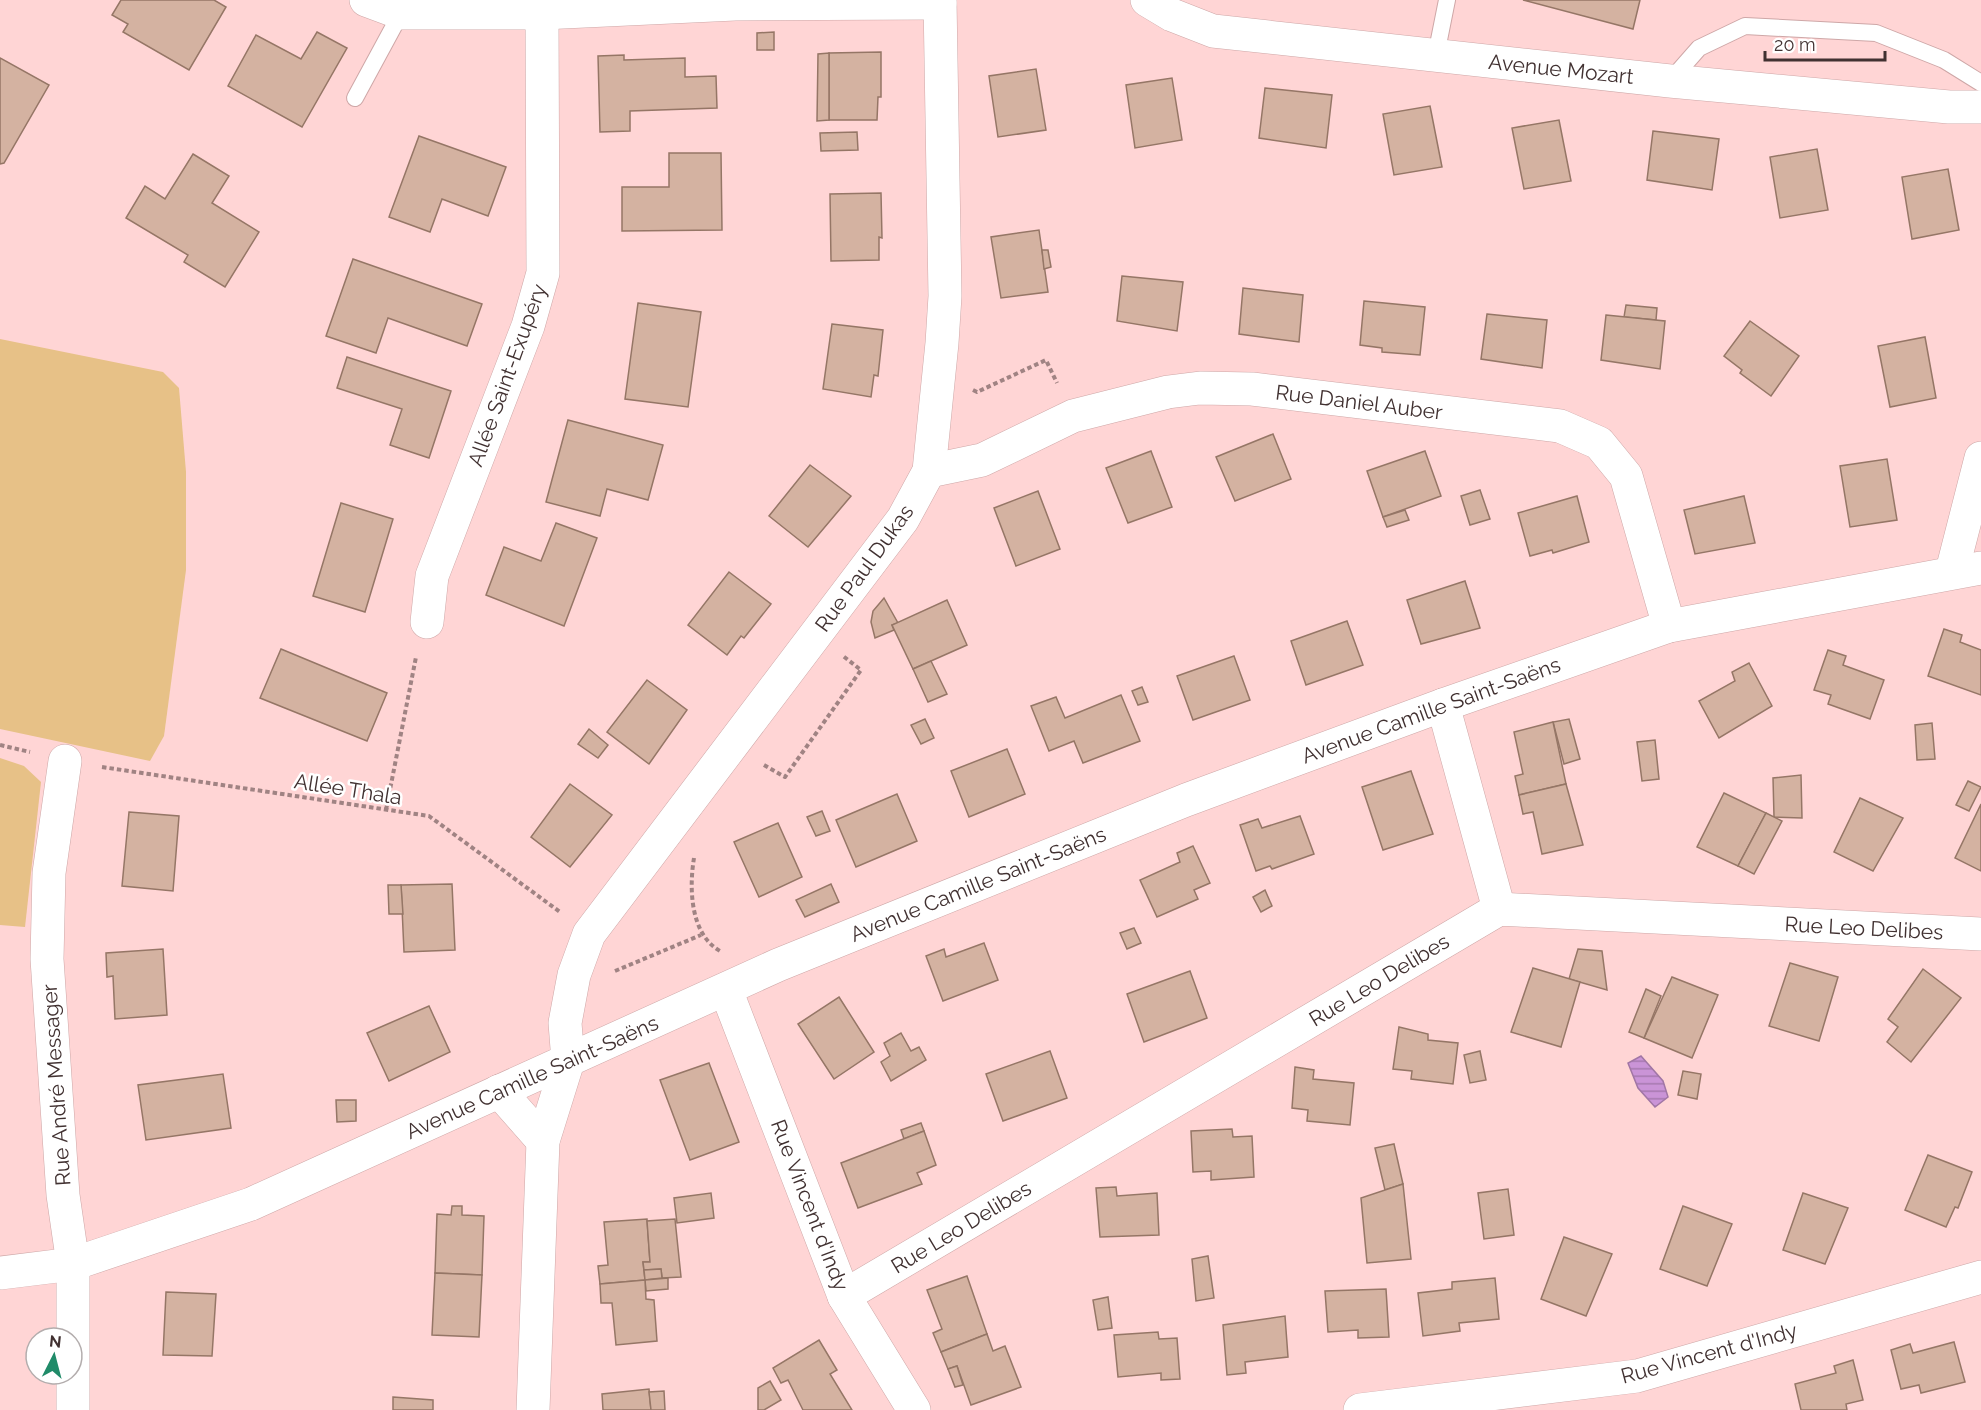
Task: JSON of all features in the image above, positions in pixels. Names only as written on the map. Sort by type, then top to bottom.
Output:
[{"type":"street","points":[[366,0],[401,13],[542,13],[735,4],[940,2]]},
{"type":"street","name":"Avenue Mozart","points":[[1148,0],[1172,15],[1213,31],[1670,81],[1949,107],[1981,107]]},
{"type":"street","name":"Rue Paul Dukas","points":[[568,1061],[566,1023],[574,975],[590,934],[903,519],[929,471],[938,402],[945,296],[940,2]]},
{"type":"street","name":"Allée Saint-Exupéry","points":[[427,622],[432,576],[528,326],[543,273],[542,13]]},
{"type":"street","name":"Rue Daniel Auber","points":[[929,471],[982,459],[1073,416],[1168,392],[1200,388],[1252,388],[1560,426],[1599,443],[1626,476],[1669,626]]},
{"type":"street","points":[[1966,570],[1981,458]]},
{"type":"street","name":"Avenue Camille Saint-Saëns","points":[[0,1274],[73,1264],[251,1204],[778,965],[1186,800],[1443,705],[1669,626],[1966,570]]},
{"type":"street","points":[[1443,705],[1500,909]]},
{"type":"street","name":"Rue André Messager","points":[[65,761],[49,873],[47,959],[63,1196],[73,1264],[73,1410]]},
{"type":"street","name":"Rue Leo Delibes","points":[[844,1296],[1500,909],[1981,934]]},
{"type":"street","name":"Rue Vincent d'Indy","points":[[726,990],[844,1296],[914,1410]]},
{"type":"street","points":[[533,1410],[543,1141],[568,1061]]},
{"type":"street","points":[[499,1091],[543,1141]]},
{"type":"street","name":"Rue Vincent d'Indy","points":[[1360,1410],[1637,1376],[1981,1277]]},
{"type":"lane","points":[[1436,55],[1447,0]]},
{"type":"lane","points":[[355,98],[401,13]]},
{"type":"lane","points":[[1670,81],[1699,48],[1745,26],[1876,33],[1944,60],[1981,83]]},
{"type":"path","points":[[968,386],[977,392],[1046,360],[1073,416]]},
{"type":"path","points":[[386,810],[412,671],[427,622]]},
{"type":"path","points":[[761,763],[785,777],[861,670],[815,635]]},
{"type":"path","name":"Allée Thala","points":[[65,761],[429,816],[590,934]]},
{"type":"path","points":[[695,853],[689,885],[701,934],[718,951],[728,953]]},
{"type":"path","points":[[574,975],[601,977],[701,934]]},
{"type":"shaded area","points":[[0,339],[163,372],[179,388],[186,472],[186,570],[164,736],[150,761],[0,729]]},
{"type":"shaded area","points":[[0,758],[24,766],[41,782],[25,927],[0,925]]},
{"type":"shaded area","points":[[1641,1056],[1663,1081],[1668,1097],[1655,1107],[1638,1088],[1628,1063]]},
{"type":"building","points":[[121,0],[214,0],[226,7],[189,70],[123,32],[128,24],[112,15]]},
{"type":"building","points":[[1523,0],[1640,0],[1633,29]]},
{"type":"building","points":[[317,32],[347,48],[302,127],[228,86],[256,35],[301,59]]},
{"type":"building","points":[[774,32],[774,50],[757,50],[757,33]]},
{"type":"building","points":[[881,52],[881,97],[878,97],[877,120],[829,120],[829,53]]},
{"type":"building","points":[[829,53],[829,120],[817,121],[818,54]]},
{"type":"building","points":[[624,55],[624,60],[685,58],[685,77],[716,76],[717,108],[630,111],[630,131],[600,132],[598,56]]},
{"type":"building","points":[[0,58],[49,85],[4,163],[0,164]]},
{"type":"building","points":[[1036,69],[1046,130],[998,137],[989,76]]},
{"type":"building","points":[[1172,78],[1182,140],[1135,148],[1126,85]]},
{"type":"building","points":[[1265,88],[1332,95],[1326,148],[1259,138]]},
{"type":"building","points":[[1430,106],[1442,167],[1394,175],[1383,114]]},
{"type":"building","points":[[1559,120],[1571,181],[1524,189],[1512,128]]},
{"type":"building","points":[[1653,131],[1719,139],[1712,190],[1647,180]]},
{"type":"building","points":[[857,132],[858,150],[821,151],[820,133]]},
{"type":"building","points":[[419,136],[506,167],[488,216],[442,199],[430,232],[389,217]]},
{"type":"building","points":[[1817,149],[1828,210],[1780,218],[1770,157]]},
{"type":"building","points":[[669,153],[721,153],[722,230],[622,231],[622,187],[669,187]]},
{"type":"building","points":[[193,154],[229,176],[212,203],[259,232],[225,287],[184,262],[188,255],[126,218],[145,186],[165,199]]},
{"type":"building","points":[[1948,169],[1959,230],[1912,239],[1902,177]]},
{"type":"building","points":[[881,193],[882,238],[879,237],[879,260],[831,261],[830,194]]},
{"type":"building","points":[[1039,230],[1048,292],[1001,298],[991,237]]},
{"type":"building","points":[[1042,250],[1048,250],[1051,267],[1044,269]]},
{"type":"building","points":[[353,259],[482,304],[467,346],[388,318],[376,353],[326,336]]},
{"type":"building","points":[[1122,276],[1183,282],[1177,331],[1117,321]]},
{"type":"building","points":[[1243,288],[1303,295],[1299,342],[1239,334]]},
{"type":"building","points":[[1364,301],[1425,307],[1420,355],[1382,352],[1382,348],[1360,345]]},
{"type":"building","points":[[638,303],[701,312],[688,407],[625,399]]},
{"type":"building","points":[[1626,305],[1657,308],[1656,320],[1624,317]]},
{"type":"building","points":[[1487,314],[1547,320],[1542,368],[1481,359]]},
{"type":"building","points":[[1606,315],[1665,321],[1660,369],[1601,360]]},
{"type":"building","points":[[1750,321],[1799,356],[1771,396],[1740,373],[1742,370],[1724,356]]},
{"type":"building","points":[[832,324],[883,330],[878,376],[874,375],[871,397],[823,389]]},
{"type":"building","points":[[1925,337],[1936,398],[1890,407],[1878,346]]},
{"type":"building","points":[[347,357],[451,391],[429,458],[390,445],[402,409],[337,388]]},
{"type":"building","points":[[568,420],[663,445],[648,500],[607,489],[600,516],[546,502]]},
{"type":"building","points":[[1273,434],[1291,479],[1235,501],[1216,457]]},
{"type":"building","points":[[1151,451],[1172,507],[1128,523],[1106,468]]},
{"type":"building","points":[[1425,451],[1441,496],[1383,517],[1367,471]]},
{"type":"building","points":[[1887,459],[1897,520],[1850,527],[1840,466]]},
{"type":"building","points":[[810,465],[851,496],[808,547],[769,516]]},
{"type":"building","points":[[1480,490],[1490,519],[1470,525],[1461,496]]},
{"type":"building","points":[[1038,491],[1060,549],[1016,566],[994,508]]},
{"type":"building","points":[[1577,496],[1589,542],[1553,553],[1552,550],[1530,556],[1518,513]]},
{"type":"building","points":[[1744,496],[1755,543],[1695,554],[1684,510]]},
{"type":"building","points":[[341,503],[393,519],[365,612],[313,596]]},
{"type":"building","points":[[1405,510],[1409,520],[1387,527],[1383,517]]},
{"type":"building","points":[[556,523],[597,538],[564,626],[486,595],[504,547],[541,561]]},
{"type":"building","points":[[729,572],[771,604],[744,638],[741,636],[727,655],[688,625]]},
{"type":"building","points":[[1465,581],[1480,628],[1421,644],[1407,600]]},
{"type":"building","points":[[884,598],[898,623],[892,625],[894,630],[875,638],[871,622],[873,611]]},
{"type":"building","points":[[947,600],[967,645],[913,669],[892,625]]},
{"type":"building","points":[[1347,621],[1363,665],[1306,685],[1291,641]]},
{"type":"building","points":[[1944,629],[1962,635],[1960,642],[1981,650],[1981,695],[1928,676]]},
{"type":"building","points":[[281,649],[387,693],[367,741],[260,698]]},
{"type":"building","points":[[1828,650],[1846,656],[1843,665],[1884,680],[1870,719],[1828,704],[1831,695],[1814,690]]},
{"type":"building","points":[[1234,656],[1250,700],[1193,720],[1177,676]]},
{"type":"building","points":[[931,661],[947,694],[928,702],[913,669]]},
{"type":"building","points":[[1749,663],[1772,706],[1719,738],[1699,701],[1735,681],[1732,672]]},
{"type":"building","points":[[647,680],[687,710],[649,764],[607,732]]},
{"type":"building","points":[[1142,687],[1148,702],[1138,705],[1132,691]]},
{"type":"building","points":[[1121,695],[1140,741],[1083,763],[1074,741],[1049,751],[1031,706],[1056,697],[1065,718]]},
{"type":"building","points":[[925,719],[934,738],[921,744],[911,725]]},
{"type":"building","points":[[1569,719],[1580,759],[1564,764],[1553,722]]},
{"type":"building","points":[[1553,722],[1566,784],[1519,795],[1515,776],[1523,774],[1514,732]]},
{"type":"building","points":[[1932,723],[1935,759],[1917,760],[1915,725]]},
{"type":"building","points":[[589,729],[608,745],[598,758],[578,744]]},
{"type":"building","points":[[1655,740],[1659,779],[1642,781],[1637,742]]},
{"type":"building","points":[[1007,749],[1025,794],[969,817],[951,771]]},
{"type":"building","points":[[1411,771],[1433,834],[1383,850],[1362,787]]},
{"type":"building","points":[[1801,775],[1802,818],[1774,817],[1773,778]]},
{"type":"building","points":[[1968,781],[1981,787],[1969,811],[1956,805]]},
{"type":"building","points":[[570,784],[612,815],[570,867],[531,837]]},
{"type":"building","points":[[1566,784],[1583,845],[1542,854],[1533,812],[1523,814],[1519,795]]},
{"type":"building","points":[[1724,793],[1766,813],[1738,866],[1697,847]]},
{"type":"building","points":[[897,794],[917,841],[856,867],[836,820]]},
{"type":"building","points":[[1860,798],[1903,818],[1873,871],[1834,852]]},
{"type":"building","points":[[1981,804],[1981,871],[1955,858]]},
{"type":"building","points":[[822,811],[830,831],[816,836],[807,817]]},
{"type":"building","points":[[129,812],[179,816],[173,891],[122,886]]},
{"type":"building","points":[[1766,813],[1782,821],[1754,874],[1738,866]]},
{"type":"building","points":[[1300,816],[1314,854],[1272,869],[1270,866],[1256,871],[1240,825],[1258,819],[1262,828]]},
{"type":"building","points":[[778,823],[802,877],[759,897],[734,842]]},
{"type":"building","points":[[1193,846],[1210,883],[1194,890],[1198,899],[1157,917],[1140,880],[1180,862],[1177,853]]},
{"type":"building","points":[[452,884],[455,950],[404,952],[401,885]]},
{"type":"building","points":[[831,884],[839,902],[805,917],[796,900]]},
{"type":"building","points":[[388,885],[401,885],[403,914],[389,914]]},
{"type":"building","points":[[1265,890],[1272,906],[1261,912],[1253,897]]},
{"type":"building","points":[[1134,928],[1141,943],[1127,949],[1120,933]]},
{"type":"building","points":[[984,943],[998,980],[943,1001],[926,956],[944,949],[946,957]]},
{"type":"building","points":[[163,949],[167,1015],[115,1019],[113,976],[107,977],[106,953]]},
{"type":"building","points":[[1578,949],[1602,951],[1607,990],[1569,979]]},
{"type":"building","points":[[1790,963],[1838,977],[1819,1041],[1769,1026]]},
{"type":"building","points":[[1533,968],[1580,982],[1561,1047],[1511,1032]]},
{"type":"building","points":[[1923,969],[1961,998],[1911,1062],[1887,1042],[1898,1027],[1888,1019]]},
{"type":"building","points":[[1190,971],[1207,1018],[1144,1042],[1127,994]]},
{"type":"building","points":[[1672,977],[1718,995],[1692,1058],[1644,1038]]},
{"type":"building","points":[[1646,989],[1661,996],[1644,1038],[1629,1032]]},
{"type":"building","points":[[839,997],[874,1052],[834,1079],[798,1024]]},
{"type":"building","points":[[429,1006],[450,1052],[389,1081],[367,1033]]},
{"type":"building","points":[[1399,1027],[1428,1034],[1428,1040],[1458,1043],[1453,1084],[1411,1079],[1412,1071],[1393,1069]]},
{"type":"building","points":[[901,1033],[911,1051],[919,1047],[926,1060],[891,1081],[881,1062],[890,1056],[884,1043]]},
{"type":"building","points":[[1050,1051],[1067,1098],[1003,1121],[986,1074]]},
{"type":"building","points":[[1480,1051],[1486,1080],[1470,1083],[1464,1055]]},
{"type":"building","points":[[709,1063],[739,1142],[690,1160],[660,1080]]},
{"type":"building","points":[[1295,1067],[1314,1070],[1313,1079],[1354,1083],[1350,1125],[1307,1121],[1308,1110],[1292,1108]]},
{"type":"building","points":[[1683,1071],[1701,1074],[1697,1099],[1678,1095]]},
{"type":"building","points":[[223,1074],[231,1128],[146,1140],[138,1085]]},
{"type":"building","points":[[336,1100],[356,1100],[356,1121],[337,1122]]},
{"type":"building","points":[[921,1123],[924,1131],[904,1139],[901,1130]]},
{"type":"building","points":[[1232,1129],[1233,1137],[1252,1136],[1254,1177],[1211,1180],[1211,1171],[1193,1172],[1191,1131]]},
{"type":"building","points":[[924,1131],[936,1165],[917,1173],[922,1184],[858,1208],[841,1163]]},
{"type":"building","points":[[1394,1144],[1403,1184],[1385,1190],[1375,1148]]},
{"type":"building","points":[[1928,1155],[1972,1172],[1958,1208],[1955,1207],[1946,1227],[1905,1210]]},
{"type":"building","points":[[1403,1184],[1411,1259],[1367,1263],[1361,1198]]},
{"type":"building","points":[[1116,1187],[1117,1196],[1157,1193],[1159,1235],[1100,1237],[1096,1188]]},
{"type":"building","points":[[1508,1189],[1514,1235],[1484,1239],[1478,1193]]},
{"type":"building","points":[[711,1193],[714,1218],[677,1223],[674,1198]]},
{"type":"building","points":[[1803,1193],[1848,1208],[1825,1264],[1783,1250]]},
{"type":"building","points":[[452,1206],[462,1206],[462,1215],[484,1216],[482,1275],[435,1273],[437,1214],[451,1215]]},
{"type":"building","points":[[1683,1206],[1732,1224],[1707,1286],[1660,1269]]},
{"type":"building","points":[[647,1219],[650,1262],[643,1262],[645,1280],[600,1284],[598,1266],[608,1265],[604,1222]]},
{"type":"building","points":[[675,1219],[681,1277],[662,1278],[661,1269],[644,1270],[643,1262],[650,1262],[647,1221]]},
{"type":"building","points":[[1564,1237],[1612,1254],[1586,1316],[1541,1299]]},
{"type":"building","points":[[1208,1256],[1214,1298],[1196,1301],[1192,1259]]},
{"type":"building","points":[[661,1269],[662,1278],[645,1280],[644,1270]]},
{"type":"building","points":[[435,1273],[482,1275],[479,1337],[432,1335]]},
{"type":"building","points":[[967,1276],[987,1334],[941,1352],[933,1333],[942,1329],[927,1290]]},
{"type":"building","points":[[668,1278],[668,1289],[646,1291],[645,1280]]},
{"type":"building","points":[[1495,1278],[1499,1319],[1459,1323],[1460,1331],[1423,1336],[1418,1293],[1452,1289],[1452,1282]]},
{"type":"building","points":[[645,1280],[646,1299],[654,1300],[657,1341],[616,1345],[612,1303],[601,1303],[600,1284]]},
{"type":"building","points":[[1386,1289],[1389,1337],[1358,1338],[1358,1330],[1328,1332],[1325,1291]]},
{"type":"building","points":[[166,1292],[216,1294],[212,1356],[163,1355]]},
{"type":"building","points":[[1108,1297],[1112,1328],[1098,1330],[1093,1300]]},
{"type":"building","points":[[1285,1316],[1288,1357],[1245,1362],[1246,1373],[1227,1375],[1223,1325]]},
{"type":"building","points":[[1158,1332],[1159,1339],[1177,1338],[1180,1379],[1161,1380],[1161,1373],[1118,1377],[1114,1335]]},
{"type":"building","points":[[987,1334],[993,1351],[1005,1346],[1021,1387],[971,1405],[957,1366],[948,1369],[941,1352]]},
{"type":"building","points":[[819,1340],[837,1370],[830,1374],[852,1410],[803,1410],[788,1380],[781,1383],[773,1368]]},
{"type":"building","points":[[1954,1342],[1965,1382],[1921,1393],[1919,1385],[1901,1389],[1891,1350],[1910,1344],[1913,1353]]},
{"type":"building","points":[[1853,1360],[1863,1400],[1846,1404],[1847,1410],[1801,1410],[1795,1384],[1836,1373],[1834,1366]]},
{"type":"building","points":[[957,1366],[963,1385],[955,1387],[948,1369]]},
{"type":"building","points":[[770,1381],[781,1400],[764,1410],[758,1410],[758,1388]]},
{"type":"building","points":[[649,1389],[651,1410],[603,1410],[602,1394]]},
{"type":"building","points":[[664,1391],[665,1410],[651,1410],[649,1392]]},
{"type":"building","points":[[393,1397],[433,1400],[433,1410],[393,1410]]}]
